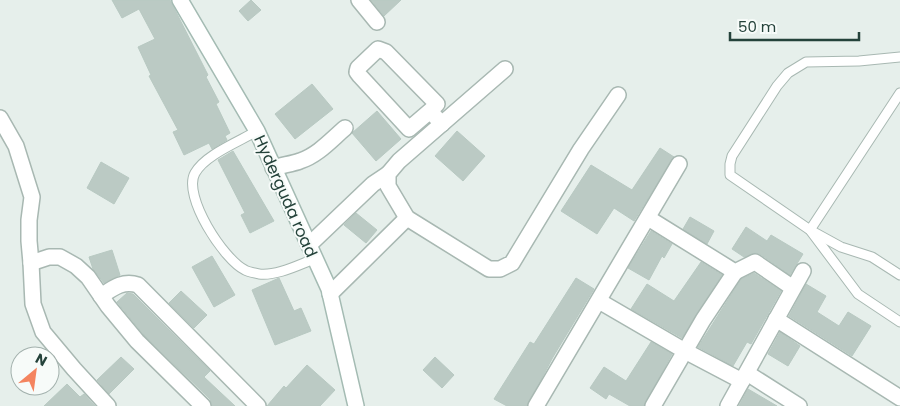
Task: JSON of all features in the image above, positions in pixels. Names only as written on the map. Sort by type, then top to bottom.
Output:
[{"type":"street","name":"Hyderguda road","points":[[180,0],[257,131],[330,294],[356,406]]},
{"type":"street","points":[[359,0],[377,22]]},
{"type":"street","points":[[378,49],[386,52],[437,104],[430,111],[410,129],[360,76],[357,72],[358,68],[378,49]]},
{"type":"street","points":[[311,252],[373,184],[388,174],[399,161],[505,69]]},
{"type":"street","points":[[388,174],[388,186],[407,218],[489,269],[500,269],[512,263],[581,149],[618,95]]},
{"type":"street","points":[[430,111],[442,124]]},
{"type":"street","points":[[0,118],[16,146],[32,197],[29,241],[33,304],[43,332],[108,406]]},
{"type":"street","points":[[273,168],[301,161],[312,155],[321,150],[345,128]]},
{"type":"street","points":[[536,406],[679,164]]},
{"type":"street","points":[[330,294],[407,218]]},
{"type":"street","points":[[648,218],[735,272]]},
{"type":"street","points":[[31,263],[49,257],[60,257],[88,277],[136,341],[203,406]]},
{"type":"street","points":[[653,406],[684,351],[735,272],[755,262],[793,288]]},
{"type":"street","points":[[728,406],[803,271]]},
{"type":"street","points":[[101,296],[122,284],[138,285],[258,406]]},
{"type":"street","points":[[599,301],[684,351],[745,377],[799,406]]},
{"type":"street","points":[[776,319],[900,398]]},
{"type":"lane","points":[[900,57],[859,61],[806,62],[788,73],[777,86],[732,156],[730,164],[730,175],[810,230],[841,247],[872,257],[900,275]]},
{"type":"lane","points":[[810,230],[900,94]]},
{"type":"lane","points":[[257,131],[202,162],[194,175],[192,188],[198,206],[214,237],[229,257],[244,270],[261,274],[278,272],[311,252]]},
{"type":"lane","points":[[810,230],[858,294],[900,322]]},
{"type":"building","points":[[112,0],[170,0],[208,75],[206,77],[219,102],[216,104],[230,133],[225,136],[227,140],[212,149],[209,143],[184,155],[173,132],[178,130],[149,76],[151,75],[138,47],[155,39],[139,9],[122,18]]},
{"type":"building","points":[[251,0],[261,10],[248,21],[239,11]]},
{"type":"building","points":[[371,0],[401,0],[384,16]]},
{"type":"building","points":[[312,84],[333,109],[295,139],[275,114]]},
{"type":"building","points":[[377,111],[401,139],[376,161],[352,133]]},
{"type":"building","points":[[457,131],[485,156],[463,181],[435,156]]},
{"type":"building","points":[[660,148],[674,157],[634,221],[614,208],[597,234],[561,211],[591,165],[632,190]]},
{"type":"building","points":[[233,151],[274,221],[250,233],[241,215],[245,213],[218,160]]},
{"type":"building","points":[[101,162],[129,178],[114,204],[87,188]]},
{"type":"building","points":[[356,213],[377,230],[366,243],[344,225]]},
{"type":"building","points":[[690,217],[714,231],[707,244],[683,229]]},
{"type":"building","points":[[746,227],[767,241],[771,235],[803,254],[790,275],[760,254],[755,253],[744,257],[732,249]]},
{"type":"building","points":[[651,231],[672,244],[664,258],[662,256],[649,280],[628,268]]},
{"type":"building","points":[[112,250],[120,275],[104,283],[93,269],[89,257]]},
{"type":"building","points":[[212,256],[235,295],[214,307],[192,267]]},
{"type":"building","points":[[701,262],[722,275],[682,338],[631,309],[647,284],[674,301]]},
{"type":"building","points":[[754,273],[781,291],[751,344],[747,342],[733,366],[698,347],[741,279]]},
{"type":"building","points":[[279,278],[294,311],[301,308],[311,331],[275,345],[252,290]]},
{"type":"building","points":[[576,278],[594,289],[553,357],[527,406],[507,406],[494,399],[530,342],[534,344]]},
{"type":"building","points":[[806,284],[826,296],[817,312],[839,326],[848,312],[871,326],[852,356],[789,316]]},
{"type":"building","points":[[181,291],[207,315],[194,328],[169,303]]},
{"type":"building","points":[[127,293],[133,294],[210,371],[204,377],[235,406],[212,406],[210,399],[144,335],[117,302]]},
{"type":"building","points":[[780,332],[800,346],[788,366],[768,354]]},
{"type":"building","points":[[651,342],[672,354],[644,406],[630,406],[609,394],[606,399],[590,388],[604,367],[626,381]]},
{"type":"building","points":[[121,357],[134,369],[109,394],[97,380]]},
{"type":"building","points":[[435,357],[454,375],[442,388],[423,370]]},
{"type":"building","points":[[307,365],[335,390],[320,406],[267,406],[284,386],[286,388]]},
{"type":"building","points":[[67,384],[80,397],[84,394],[95,406],[44,406],[54,396],[60,396],[60,391]]},
{"type":"building","points":[[748,389],[777,406],[739,406]]}]
